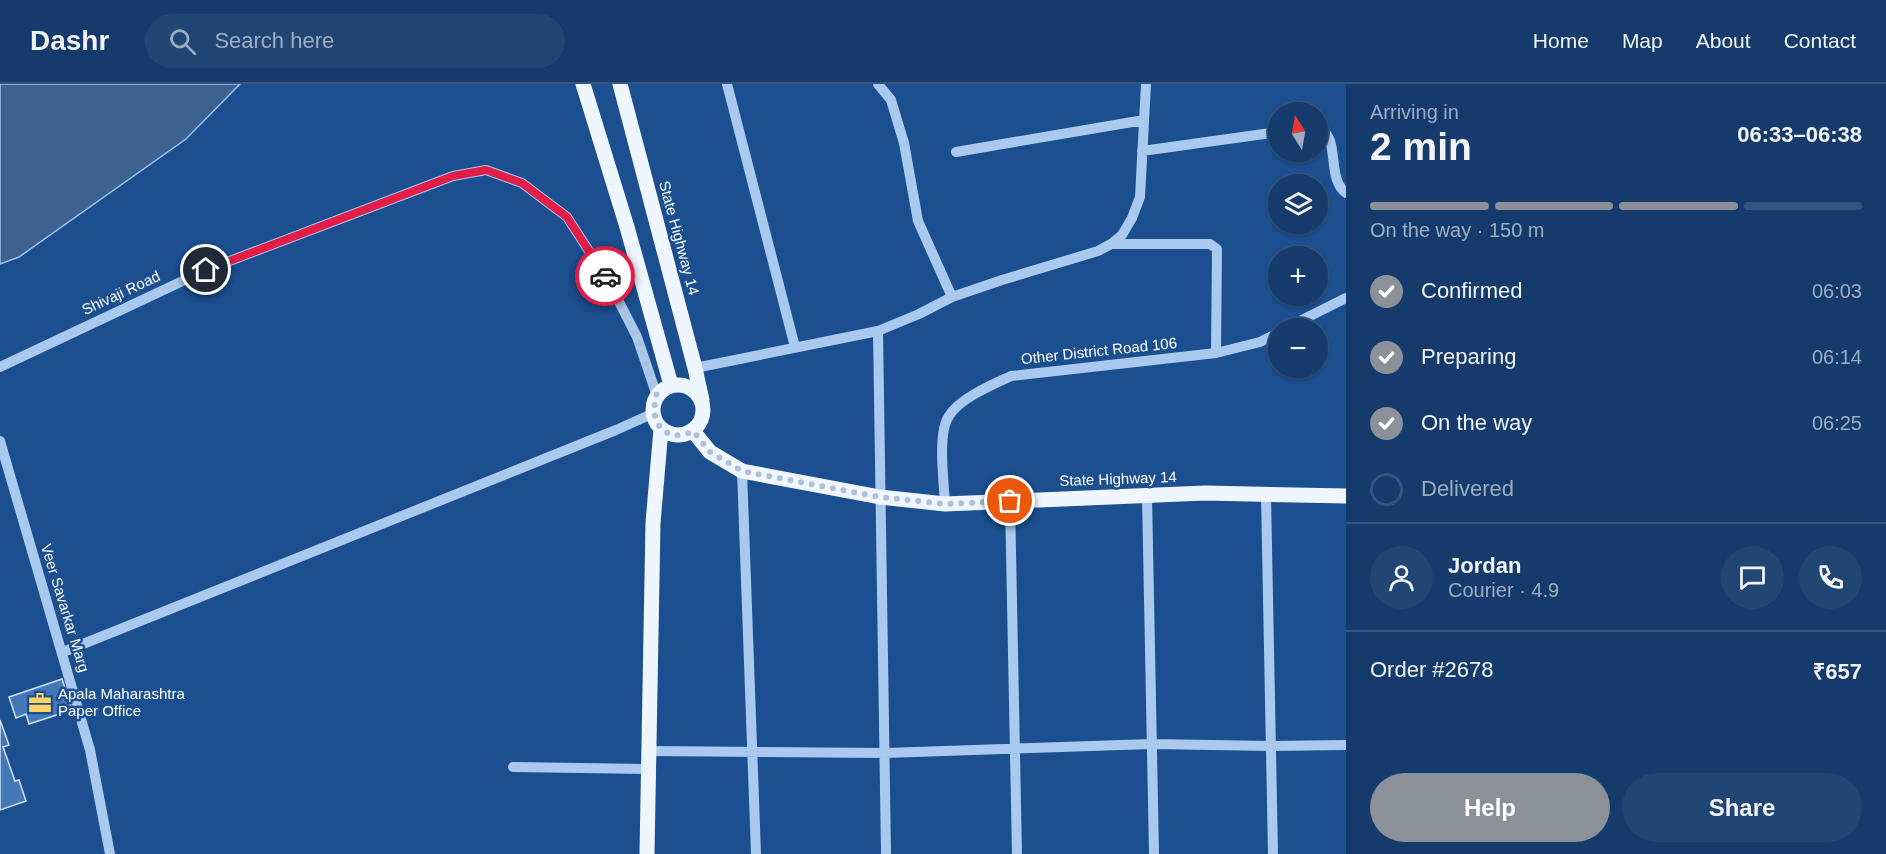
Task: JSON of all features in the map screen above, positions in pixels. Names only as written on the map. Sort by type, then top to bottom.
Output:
[{"type":"main road","points":[[583,84],[627,226],[671,385]]},
{"type":"main road","name":"State Highway 14","points":[[622,90],[702,400]]},
{"type":"main road","points":[[671,385],[690,387],[702,400],[703,417],[700,424],[685,435],[677,436],[661,429],[654,413],[657,396],[671,385]]},
{"type":"main road","points":[[646,854],[653,523],[661,429]]},
{"type":"main road","name":"State Highway 14","points":[[693,431],[710,452],[742,471],[880,497],[945,504],[1204,493],[1346,496]]},
{"type":"street","points":[[727,84],[795,347]]},
{"type":"street","points":[[878,84],[891,100],[904,143],[918,221],[952,297]]},
{"type":"street","points":[[695,368],[878,331],[952,297],[1098,251],[1110,244],[1122,235],[1140,197],[1146,84]]},
{"type":"street","points":[[956,152],[1144,120]]},
{"type":"street","points":[[1142,151],[1268,133]]},
{"type":"street","points":[[1328,134],[1332,144],[1336,179],[1339,188],[1346,193]]},
{"type":"street","name":"Shivaji Road","points":[[0,367],[206,270],[453,176],[486,170],[522,183],[567,217],[609,282],[632,328],[657,396]]},
{"type":"street","points":[[1110,244],[1210,244],[1217,249],[1216,353]]},
{"type":"street","points":[[1305,318],[1346,297]]},
{"type":"street","points":[[878,331],[886,854]]},
{"type":"street","name":"Other District Road 106","points":[[945,504],[942,434],[948,417],[958,406],[986,387],[1011,376],[1216,353],[1268,338]]},
{"type":"street","points":[[63,652],[654,413]]},
{"type":"street","name":"Veer Savarkar Marg","points":[[0,441],[90,750],[110,854]]},
{"type":"street","points":[[742,471],[756,854]]},
{"type":"street","points":[[1266,495],[1273,854]]},
{"type":"street","points":[[1147,496],[1154,854]]},
{"type":"street","points":[[1010,501],[1017,854]]},
{"type":"street","points":[[648,752],[885,753],[1152,744],[1346,745]]},
{"type":"street","points":[[513,767],[648,769]]},
{"type":"water","points":[[0,84],[240,84],[186,139],[19,257],[0,264]]},
{"type":"building","name":"Apala Maharashtra Paper Office","points":[[62,679],[72,710],[29,724],[26,714],[16,718],[9,697]]},
{"type":"building","points":[[0,720],[9,745],[3,747],[15,781],[19,780],[26,801],[0,810]]},
{"type":"way so far","points":[[605,276],[637,337],[657,396],[654,403],[656,422],[669,434],[685,435],[693,431],[710,452],[742,471],[880,497],[945,504],[1010,501]]},
{"type":"place","name":"Apala Maharashtra Paper Office","points":[[40,703]]},
{"type":"route","points":[[206,270],[453,176],[486,170],[522,183],[567,217],[605,276]]}]
